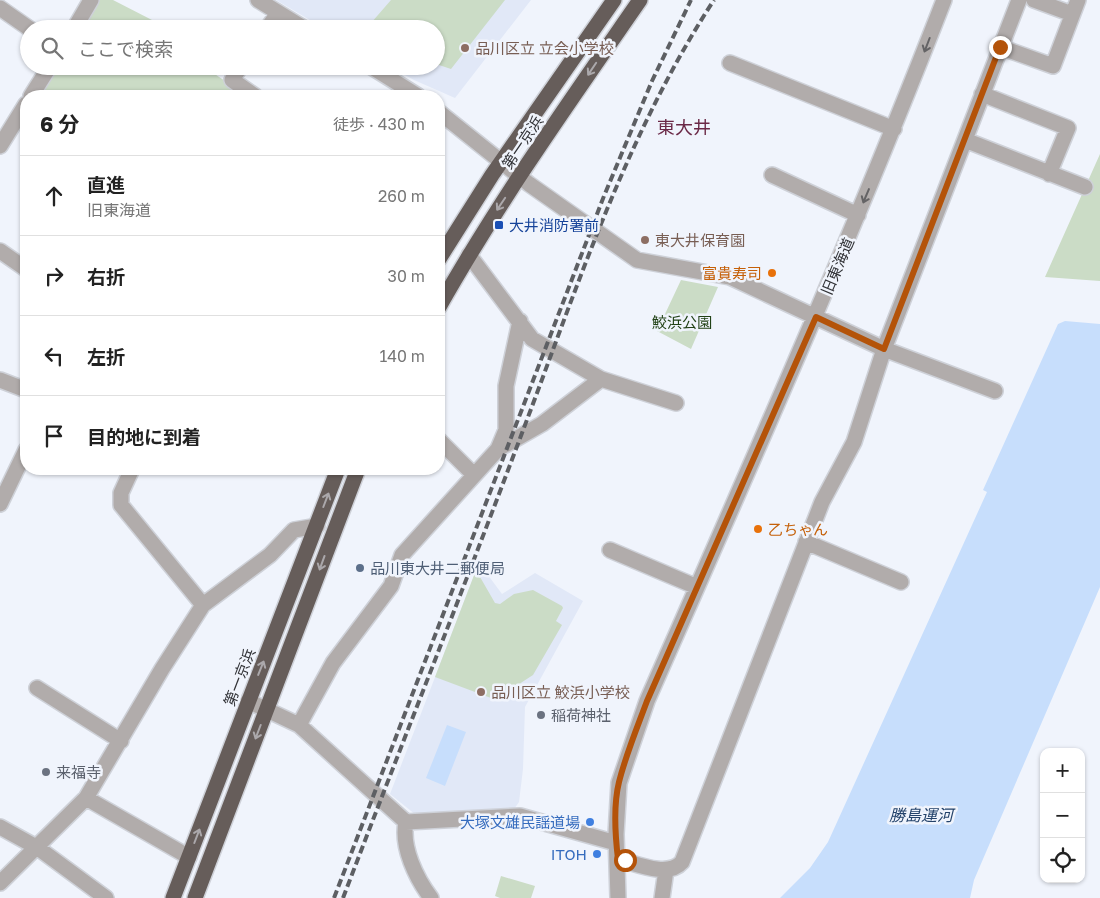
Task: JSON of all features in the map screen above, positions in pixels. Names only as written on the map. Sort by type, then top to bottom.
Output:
[{"type":"highway","name":"第一京浜","points":[[445,250],[502,161],[614,0]]},
{"type":"highway","name":"第一京浜","points":[[445,296],[468,255],[519,176],[640,0]]},
{"type":"highway","name":"第一京浜","points":[[173,898],[336,475]]},
{"type":"highway","points":[[194,898],[356,475]]},
{"type":"street","points":[[79,20],[91,0]]},
{"type":"street","points":[[258,0],[290,20]]},
{"type":"street","name":"旧東海道","points":[[618,898],[616,843],[619,783],[647,701],[816,317],[894,129],[944,0]]},
{"type":"street","points":[[618,859],[666,870],[678,867],[682,862],[822,502],[854,442],[884,349],[1019,0]]},
{"type":"street","points":[[1000,47],[1052,66],[1075,7],[1034,0]]},
{"type":"street","points":[[0,8],[20,22]]},
{"type":"street","points":[[273,20],[278,13]]},
{"type":"street","points":[[730,63],[894,129]]},
{"type":"street","points":[[35,90],[44,75]]},
{"type":"street","points":[[235,75],[232,80],[246,90]]},
{"type":"street","points":[[384,75],[408,90]]},
{"type":"street","points":[[982,94],[1068,128],[1049,174]]},
{"type":"street","points":[[0,146],[20,114]]},
{"type":"street","points":[[445,117],[519,176],[604,239],[637,260],[730,277],[884,349],[995,391]]},
{"type":"street","points":[[965,140],[1085,187]]},
{"type":"street","points":[[772,175],[858,215]]},
{"type":"street","points":[[0,251],[20,265]]},
{"type":"street","points":[[468,255],[532,339],[601,379],[676,403]]},
{"type":"street","points":[[498,449],[506,430],[506,386],[520,321]]},
{"type":"street","points":[[299,725],[333,663],[391,586],[402,555],[498,449],[542,424],[601,379]]},
{"type":"street","points":[[0,380],[20,388]]},
{"type":"street","points":[[445,446],[474,475]]},
{"type":"street","points":[[0,504],[20,462]]},
{"type":"street","points":[[129,475],[121,493],[121,505],[203,605]]},
{"type":"street","points":[[0,882],[38,848],[86,798],[203,605],[270,555],[294,530],[317,526]]},
{"type":"street","points":[[806,542],[901,582]]},
{"type":"street","points":[[610,550],[697,587]]},
{"type":"street","points":[[37,688],[121,741]]},
{"type":"street","points":[[248,701],[299,725],[406,822],[520,816],[616,843]]},
{"type":"street","points":[[86,798],[188,857]]},
{"type":"street","points":[[406,822],[403,837],[413,866],[431,898]]},
{"type":"street","points":[[0,827],[38,848],[106,898]]},
{"type":"street","points":[[662,898],[666,870]]},
{"type":"shaded area","name":"品川区立 立会小学校","points":[[276,0],[531,0],[455,98],[445,94],[445,90],[437,90],[405,75],[445,75],[445,20],[310,20]]},
{"type":"shaded area","name":"品川区立 鮫浜小学校","points":[[479,563],[502,594],[535,573],[583,601],[525,707],[523,769],[519,802],[512,812],[416,815],[390,794]]},
{"type":"green space","points":[[99,0],[113,0],[152,20],[86,20]]},
{"type":"green space","points":[[391,0],[505,0],[451,69],[445,67],[445,20],[374,20]]},
{"type":"green space","points":[[51,75],[216,75],[238,90],[42,90]]},
{"type":"green space","points":[[1100,154],[1100,281],[1045,277]]},
{"type":"green space","name":"鮫浜公園","points":[[681,280],[718,287],[691,349],[657,331]]},
{"type":"green space","points":[[476,570],[495,603],[500,604],[514,594],[533,590],[563,608],[556,621],[562,625],[533,675],[499,697],[491,698],[435,677]]},
{"type":"green space","points":[[501,876],[535,886],[531,898],[500,898],[495,896]]},
{"type":"water","name":"勝島運河","points":[[1065,321],[1100,324],[1100,587],[974,880],[970,898],[780,898],[810,868],[828,842],[987,492],[983,490],[1058,324]]},
{"type":"water","points":[[447,725],[466,732],[445,786],[426,778]]},
{"type":"railway","points":[[334,898],[604,196],[652,81],[691,0]]},
{"type":"railway","points":[[343,898],[606,211],[655,103],[683,51],[714,0]]},
{"type":"place","name":"品川区立 立会小学校","points":[[465,48]]},
{"type":"place","name":"大井消防署前","points":[[499,225]]},
{"type":"place","name":"東大井保育園","points":[[645,240]]},
{"type":"place","name":"富貴寿司","points":[[772,273]]},
{"type":"place","name":"乙ちゃん","points":[[758,529]]},
{"type":"place","name":"品川東大井二郵便局","points":[[360,568]]},
{"type":"place","name":"品川区立 鮫浜小学校","points":[[481,692]]},
{"type":"place","name":"稲荷神社","points":[[541,715]]},
{"type":"place","name":"来福寺","points":[[46,772]]},
{"type":"place","name":"大塚文雄民謡道場","points":[[590,822]]},
{"type":"place","name":"ITOH","points":[[597,854]]},
{"type":"district","name":"東大井","points":[[684,127]]},
{"type":"route","points":[[625,860],[618,859],[616,819],[619,783],[632,741],[647,701],[816,317],[884,349],[1000,47]]}]
